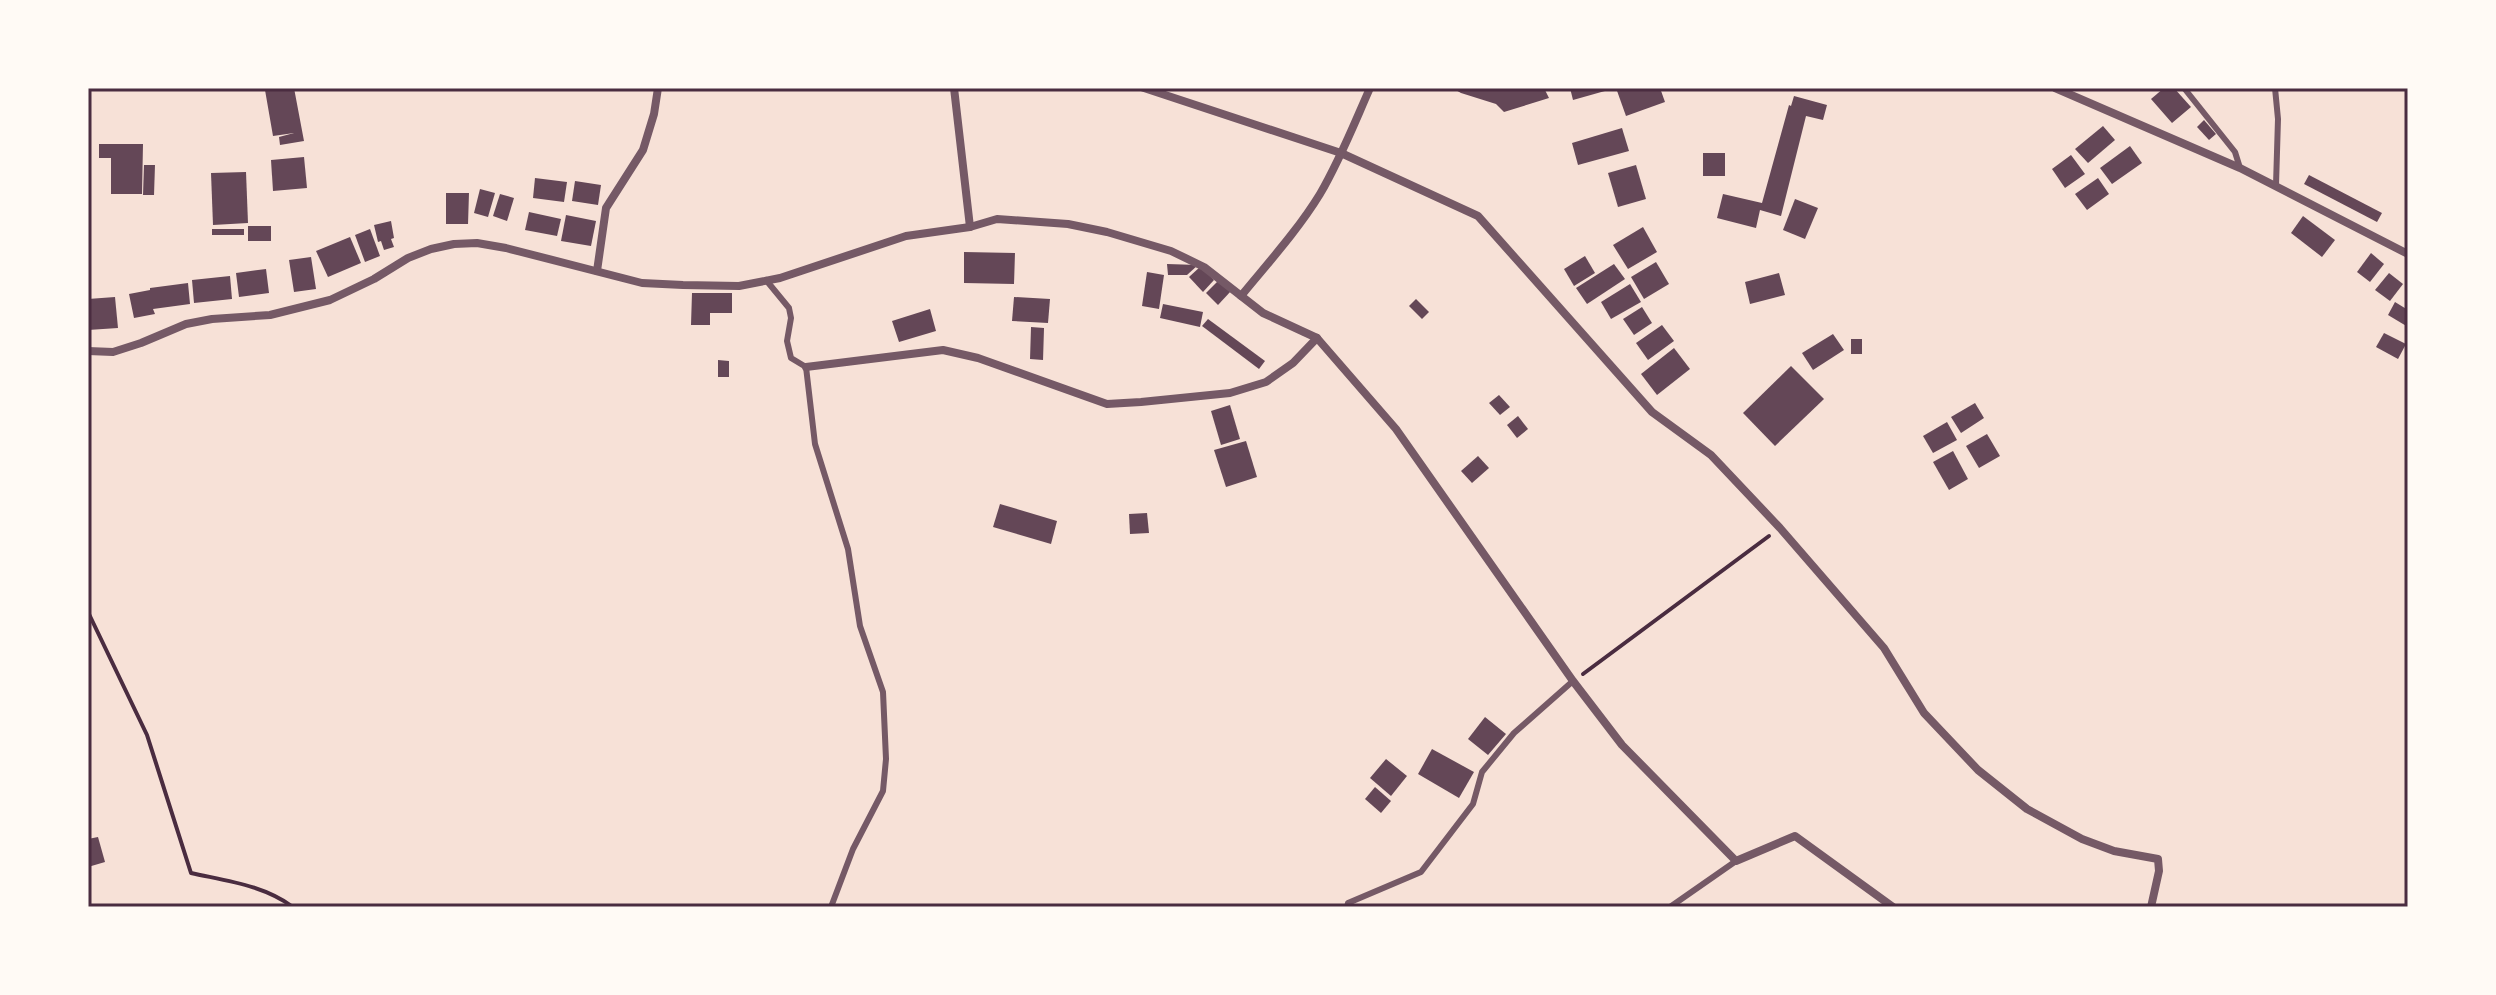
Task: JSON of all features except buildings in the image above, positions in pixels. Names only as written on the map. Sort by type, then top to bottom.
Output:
[{"type":"street","points":[[597,271],[606,208],[643,150],[658,88]]},
{"type":"street","points":[[954,88],[970,227]]},
{"type":"street","points":[[1144,88],[1341,153],[1478,216],[1652,412],[1711,455],[1780,528],[1884,648],[1924,713],[1978,770],[2027,809],[2082,839],[2114,851],[2158,859],[2159,871],[2151,907]]},
{"type":"street","points":[[1241,296],[1319,196],[1370,88]]},
{"type":"street","points":[[2055,88],[2240,168],[2408,254]]},
{"type":"street","points":[[88,351],[113,352],[186,324],[270,315],[330,300],[408,258],[454,244],[477,243],[506,248],[642,283],[739,286],[906,236],[970,227],[997,219],[1030,220],[1107,232],[1171,251],[1204,267],[1263,313],[1317,338],[1396,429],[1573,681],[1622,745],[1736,861],[1795,836],[1893,907]]},
{"type":"street","points":[[806,367],[943,350],[978,358],[1107,404],[1230,393],[1266,382],[1293,363],[1317,338]]},
{"type":"lane","points":[[2184,88],[2235,152],[2240,168]]},
{"type":"lane","points":[[2275,88],[2278,119],[2276,185]]},
{"type":"lane","points":[[766,280],[789,308],[791,318],[787,341],[791,358],[806,367],[815,444],[848,549],[860,626],[883,692],[886,759],[883,791],[853,849],[831,907]]},
{"type":"lane","points":[[1347,907],[1348,903],[1421,872],[1473,804],[1482,772],[1514,733],[1573,681]]},
{"type":"lane","points":[[1670,907],[1736,861]]},
{"type":"path","points":[[1573,681],[1780,528]]},
{"type":"path","points":[[88,612],[147,735],[191,873],[251,886],[293,907]]}]
